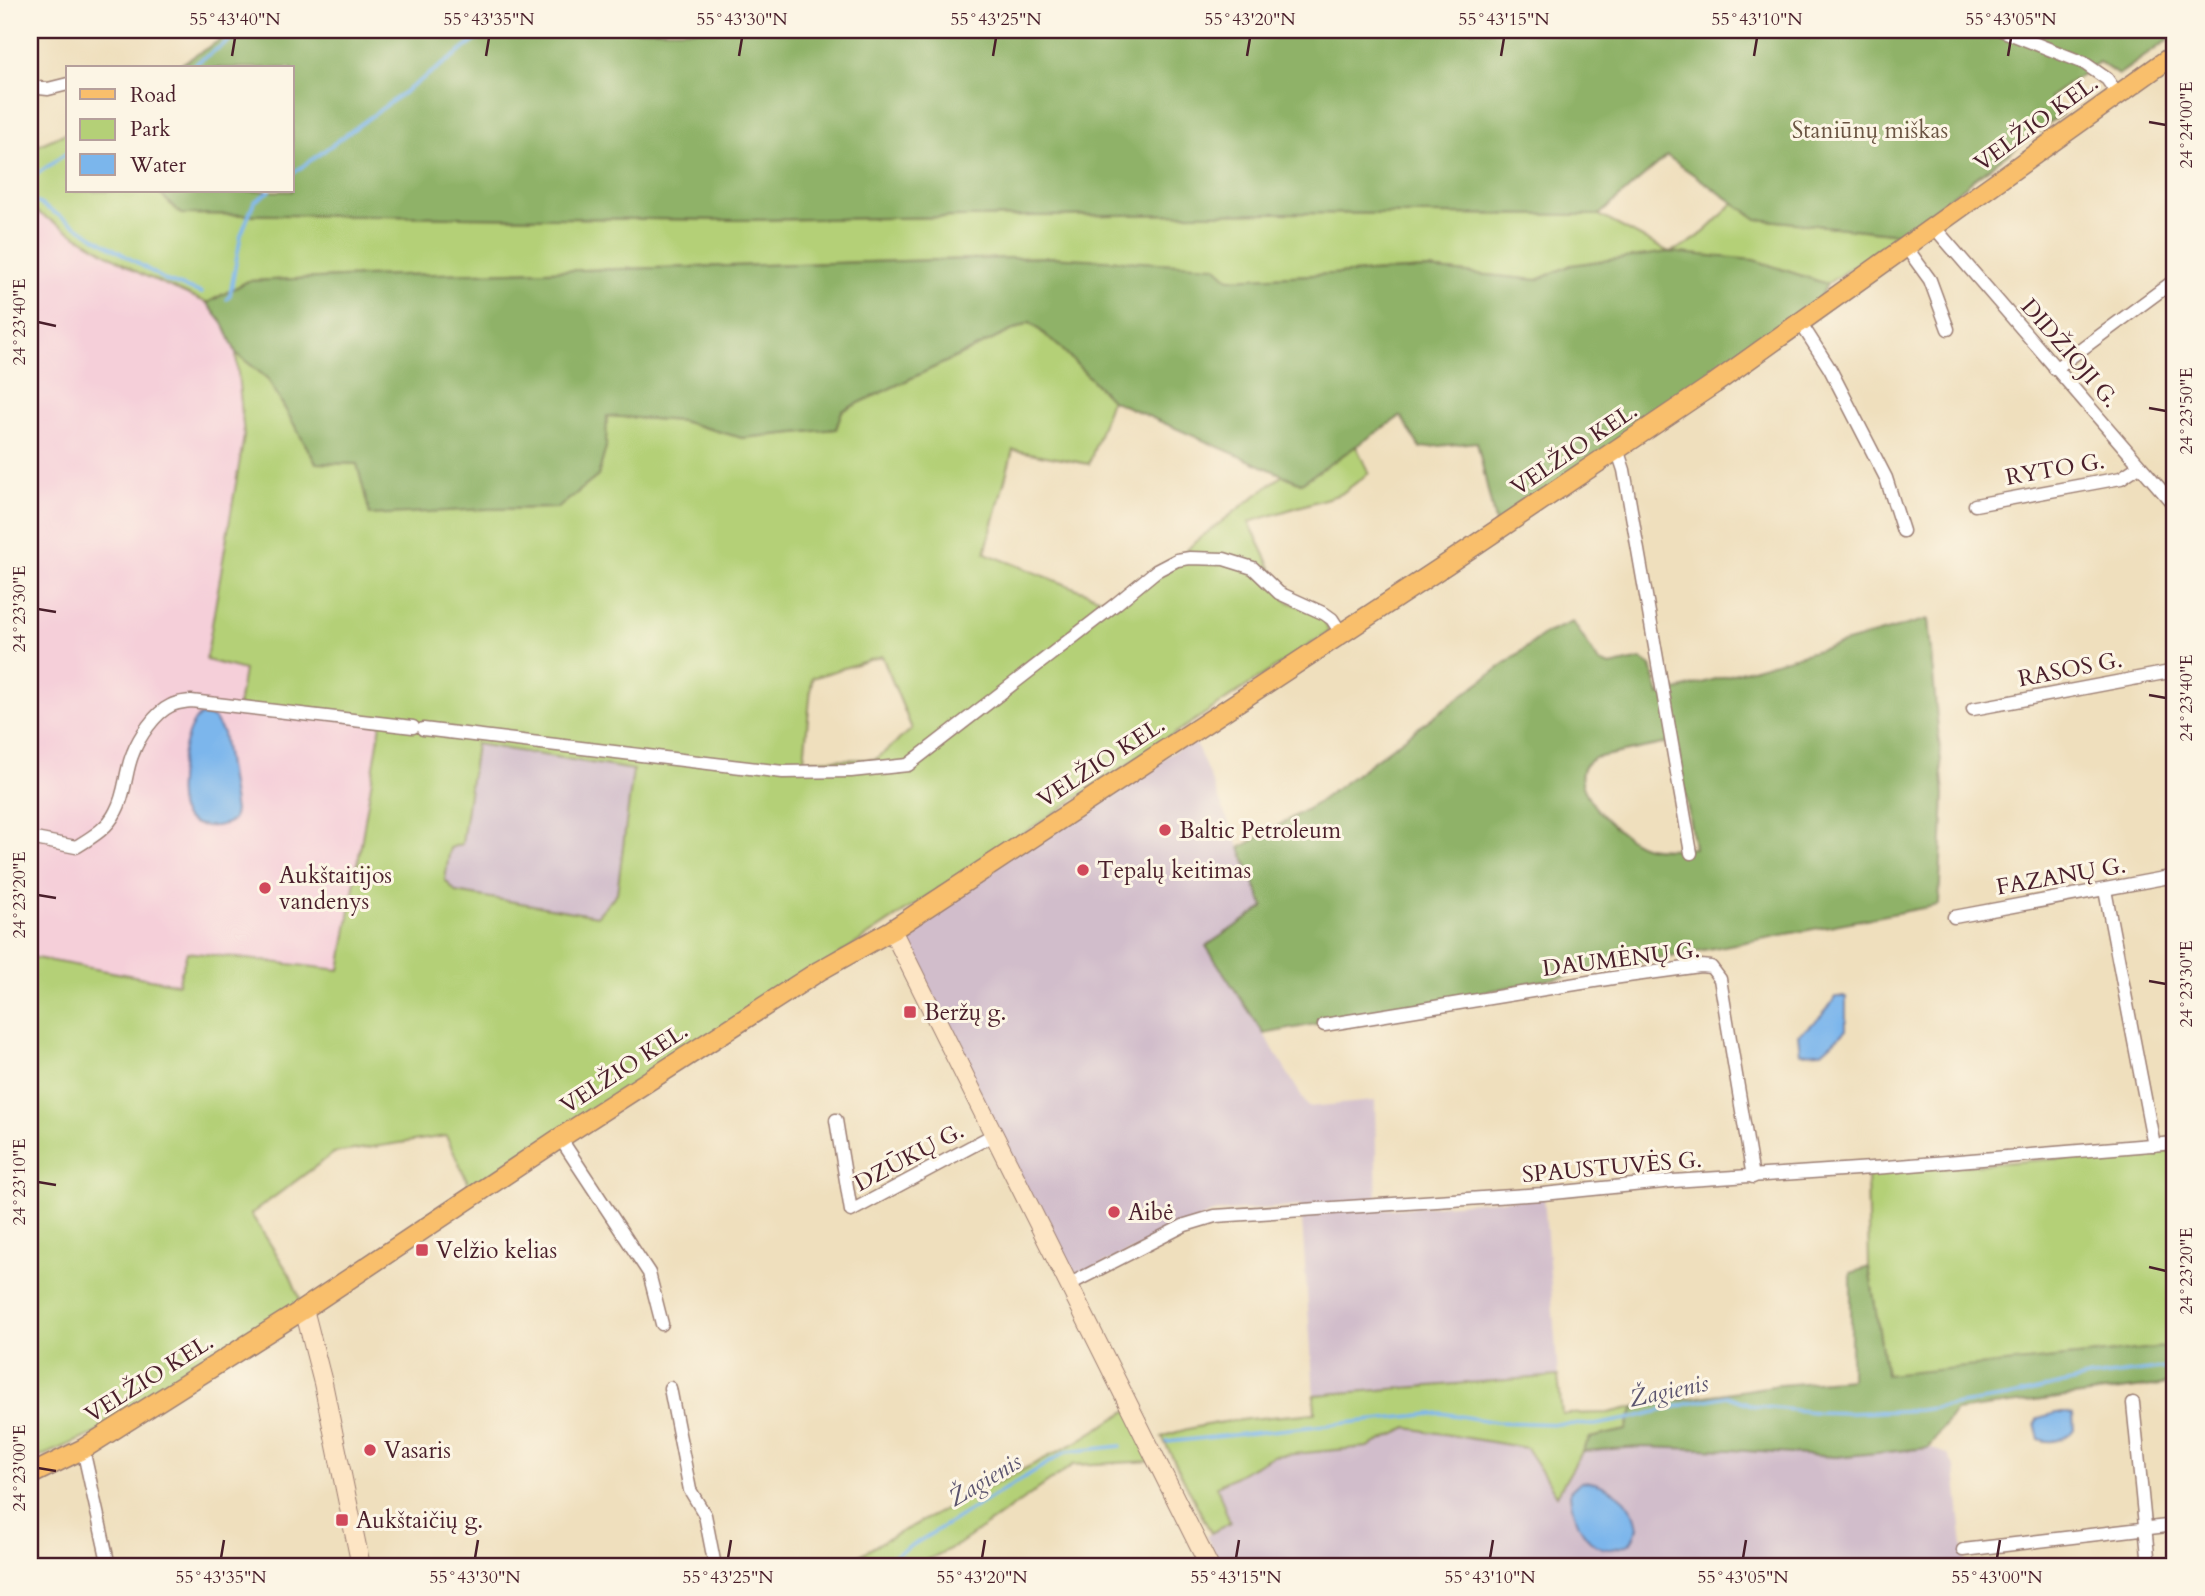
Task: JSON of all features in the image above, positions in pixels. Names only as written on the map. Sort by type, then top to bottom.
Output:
[{"type":"main road","name":"VELŽIO KEL.","points":[[30,1475],[83,1449],[304,1308],[560,1138],[819,971],[891,930],[1341,634],[1800,323],[2175,54]]},
{"type":"main road","points":[[891,930],[1209,1566]]},
{"type":"main road","points":[[304,1308],[361,1566]]},
{"type":"street","points":[[2001,30],[2084,64],[2107,79],[2118,95]]},
{"type":"street","points":[[30,87],[48,89],[66,84]]},
{"type":"street","name":"DIDŽIOJI G.","points":[[1934,227],[2175,506]]},
{"type":"street","points":[[1906,247],[1930,280],[1948,329]]},
{"type":"street","points":[[2055,369],[2175,279]]},
{"type":"street","points":[[1800,323],[1830,369],[1886,478],[1903,531]]},
{"type":"street","points":[[1617,449],[1624,470],[1691,853]]},
{"type":"street","name":"RYTO G.","points":[[1975,505],[2121,478],[2139,466]]},
{"type":"street","points":[[30,838],[76,847],[103,830],[116,813],[123,795],[132,753],[141,737],[155,718],[167,707],[178,702],[191,701],[783,772],[851,771],[908,765],[1156,571],[1177,560],[1224,559],[1253,568],[1279,593],[1332,620],[1341,634]]},
{"type":"street","name":"RASOS G.","points":[[1973,709],[2175,671]]},
{"type":"street","name":"FAZANŲ G.","points":[[1954,917],[2175,876]]},
{"type":"street","points":[[2105,890],[2154,1145]]},
{"type":"street","name":"DAUMĖNŲ G.","points":[[1324,1026],[1613,978],[1700,966],[1711,967],[1720,979],[1753,1177]]},
{"type":"street","name":"DZŪKŲ G.","points":[[836,1120],[851,1211],[993,1135]]},
{"type":"street","points":[[560,1138],[649,1273],[662,1324]]},
{"type":"street","name":"SPAUSTUVĖS G.","points":[[1068,1285],[1185,1225],[1215,1216],[1544,1194],[1673,1181],[2175,1143]]},
{"type":"street","points":[[670,1388],[690,1490],[705,1515],[715,1566]]},
{"type":"street","points":[[2133,1403],[2149,1566]]},
{"type":"street","points":[[83,1449],[109,1566]]},
{"type":"street","points":[[1963,1550],[2175,1525]]},
{"type":"shaded area","points":[[30,208],[141,274],[207,303],[224,325],[236,353],[244,436],[206,659],[244,670],[238,706],[381,723],[340,970],[187,952],[178,984],[30,957]]},
{"type":"shaded area","points":[[1194,739],[1264,907],[1206,946],[1308,1107],[1375,1101],[1377,1210],[1544,1197],[1558,1376],[1314,1395],[1301,1206],[1214,1212],[1075,1277],[1003,1154],[892,930]]},
{"type":"shaded area","points":[[476,744],[633,770],[617,893],[597,916],[456,892],[445,880],[450,848],[462,844]]},
{"type":"shaded area","points":[[1408,1428],[1526,1448],[1568,1476],[1582,1451],[1642,1447],[1836,1457],[1928,1448],[1948,1454],[1955,1469],[1965,1566],[1221,1566],[1206,1536],[1230,1523],[1217,1486],[1273,1456],[1368,1447]]},
{"type":"green space","name":"Staniūnų miškas","points":[[236,30],[2175,30],[2175,35],[2118,75],[2099,62],[2050,97],[2062,114],[1900,234],[1757,219],[1667,156],[1599,215],[1274,213],[735,220],[181,214],[158,192],[294,192],[294,66],[178,66]]},
{"type":"green space","points":[[66,133],[66,192],[158,192],[181,214],[735,220],[1274,213],[1599,215],[1669,252],[1696,238],[1734,202],[1758,219],[1900,234],[1827,284],[1754,260],[1571,265],[1537,280],[1428,269],[1229,279],[1050,257],[248,281],[207,303],[141,274],[30,208],[30,149]]},
{"type":"green space","points":[[1669,252],[1754,260],[1827,284],[1811,315],[1497,531],[1477,442],[1420,448],[1401,416],[1301,483],[1111,400],[1062,349],[1030,322],[842,411],[836,429],[742,438],[681,421],[607,416],[606,447],[598,476],[558,508],[370,515],[357,464],[316,463],[268,379],[236,353],[224,325],[207,303],[248,281],[1050,257],[1215,266],[1229,279],[1428,269],[1537,280],[1571,265]]},
{"type":"green space","points":[[1030,322],[1062,349],[1111,400],[1089,464],[1013,450],[985,553],[1116,604],[1177,560],[1196,541],[1283,475],[1301,483],[1356,446],[1369,473],[1341,494],[1249,522],[1287,601],[1322,616],[1329,632],[474,1195],[446,1136],[334,1153],[251,1214],[290,1275],[304,1309],[96,1433],[30,1461],[30,957],[178,984],[187,952],[340,970],[381,724],[238,706],[244,670],[206,660],[244,436],[236,353],[268,379],[316,463],[357,464],[488,509],[558,508],[598,476],[606,447],[606,416],[681,421],[742,438],[836,429],[842,411]],"holes":[[[882,656],[912,729],[876,759],[804,760],[812,678]],[[476,744],[633,770],[617,893],[597,916],[456,892],[445,880],[450,848],[462,844]]]},
{"type":"green space","points":[[1928,619],[1944,795],[1939,905],[1264,1034],[1206,946],[1264,907],[1240,848],[1317,803],[1546,633],[1573,622],[1599,662],[1610,666],[1641,659],[1651,666],[1659,695]],"holes":[[[1677,741],[1694,848],[1650,848],[1620,832],[1595,806],[1586,792],[1582,779],[1584,767],[1595,758]]]},
{"type":"green space","points":[[2175,1150],[2175,1346],[1886,1376],[1869,1267],[1867,1173]]},
{"type":"green space","points":[[1869,1267],[1886,1375],[2175,1346],[2175,1383],[1955,1411],[1928,1448],[1836,1457],[1642,1447],[1582,1451],[1590,1438],[1626,1430],[1634,1407],[1779,1385],[1851,1379],[1851,1273]]},
{"type":"green space","points":[[1558,1376],[1562,1414],[1608,1413],[1634,1407],[1626,1430],[1590,1438],[1557,1495],[1526,1448],[1408,1428],[1368,1447],[1273,1456],[1217,1486],[1230,1523],[1211,1533],[1162,1437],[1218,1423],[1315,1413],[1314,1395]]},
{"type":"green space","points":[[1130,1409],[1156,1461],[1073,1465],[958,1545],[915,1566],[842,1566],[887,1539],[1075,1443]]},
{"type":"water","points":[[201,715],[214,718],[223,733],[235,811],[233,820],[217,826],[203,826],[190,821],[183,814],[180,805],[179,778],[184,746],[195,721]]},
{"type":"water","points":[[1835,997],[1846,997],[1846,1030],[1822,1052],[1800,1053],[1798,1034],[1828,1009]]},
{"type":"water","points":[[2056,1413],[2073,1415],[2074,1429],[2058,1440],[2039,1439],[2035,1424],[2038,1418]]},
{"type":"water","points":[[1581,1481],[1596,1483],[1610,1490],[1629,1506],[1635,1515],[1638,1528],[1630,1543],[1609,1549],[1600,1547],[1584,1533],[1574,1512],[1570,1491]]},
{"type":"waterway","points":[[192,66],[245,30]]},
{"type":"waterway","points":[[294,173],[490,30]]},
{"type":"waterway","points":[[30,179],[66,153]]},
{"type":"waterway","points":[[227,299],[241,235],[254,202],[269,192]]},
{"type":"waterway","points":[[30,198],[167,281],[202,293]]},
{"type":"waterway","name":"Žagienis","points":[[1167,1442],[1441,1413],[1496,1422],[1595,1425],[1727,1396],[1755,1406],[1815,1412],[1920,1410],[2008,1397],[2092,1377],[2175,1367]]},
{"type":"waterway","name":"Žagienis","points":[[875,1566],[1066,1452],[1121,1446]]},
{"type":"place","name":"Baltic Petroleum","points":[[1165,830]]},
{"type":"place","name":"Tepalų keitimas","points":[[1083,870]]},
{"type":"place","name":"Aukštaitijos vandenys","points":[[265,888]]},
{"type":"place","name":"Beržų g.","points":[[910,1012]]},
{"type":"place","name":"Aibė","points":[[1114,1212]]},
{"type":"place","name":"Velžio kelias","points":[[422,1250]]},
{"type":"place","name":"Vasaris","points":[[370,1450]]},
{"type":"place","name":"Aukštaičių g.","points":[[342,1520]]}]
